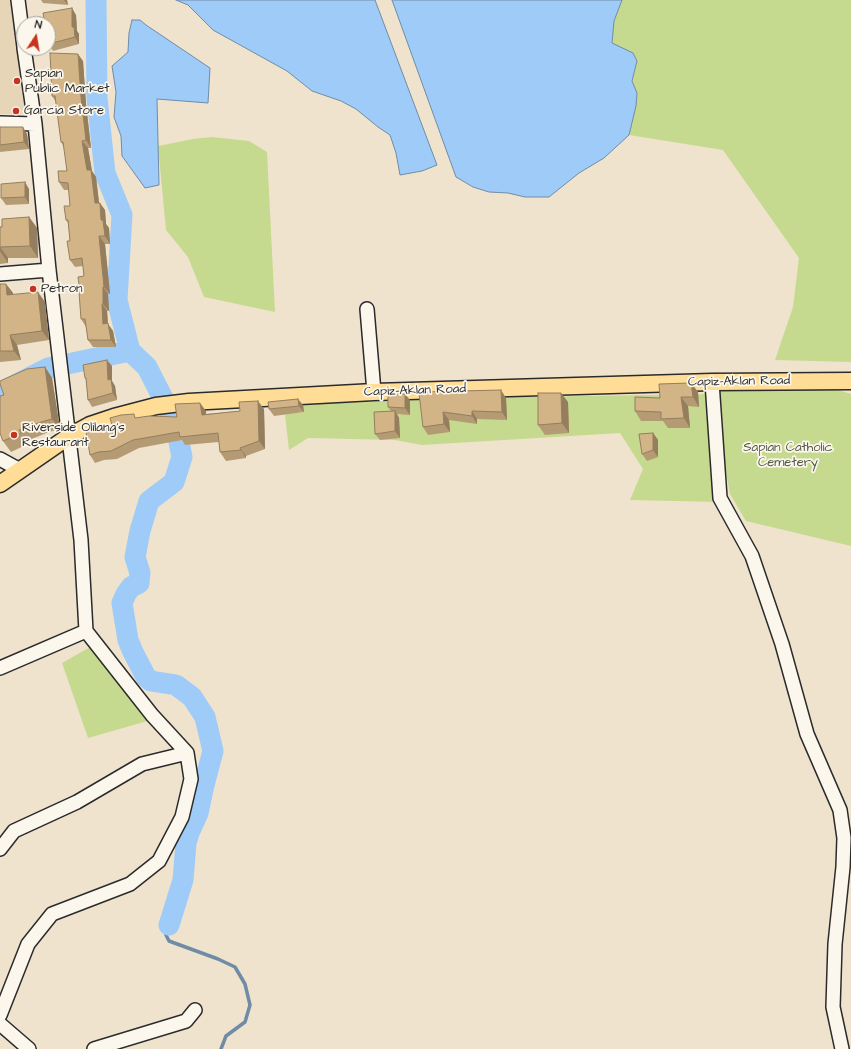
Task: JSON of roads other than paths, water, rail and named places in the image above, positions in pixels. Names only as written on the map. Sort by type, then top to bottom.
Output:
[{"type":"main road","name":"Capiz-Aklan Road","points":[[0,484],[68,437],[90,425],[156,406],[189,402],[374,392],[712,382],[851,380]]},
{"type":"street","points":[[18,0],[20,16]]},
{"type":"street","points":[[0,1015],[28,944],[52,914],[130,884],[158,861],[182,817],[191,779],[187,753],[152,715],[86,631],[81,540],[49,270],[35,124],[25,56]]},
{"type":"street","points":[[0,123],[35,124]]},
{"type":"street","points":[[0,274],[49,270]]},
{"type":"street","points":[[367,309],[374,392]]},
{"type":"street","points":[[712,382],[720,498],[752,556],[782,644],[807,734],[840,810],[844,838],[835,944],[833,1007],[842,1049]]},
{"type":"street","points":[[3,461],[20,470]]},
{"type":"street","points":[[0,668],[86,631]]},
{"type":"street","points":[[0,849],[14,831],[77,802],[142,764],[187,753]]},
{"type":"street","points":[[94,1049],[186,1020],[195,1010]]},
{"type":"street","points":[[0,1024],[29,1049]]},
{"type":"water","points":[[176,0],[375,0],[437,165],[422,171],[400,175],[396,153],[390,135],[356,109],[341,101],[312,91],[287,71],[213,30],[188,5]]},
{"type":"water","points":[[392,0],[622,0],[614,21],[612,43],[633,53],[637,61],[632,81],[637,93],[636,106],[629,135],[604,158],[579,173],[549,197],[525,197],[508,193],[489,192],[473,187],[456,177]]},
{"type":"water","points":[[132,20],[140,20],[210,68],[208,103],[157,99],[159,185],[145,188],[122,156],[121,136],[114,117],[116,92],[112,66],[128,52],[129,33]]},
{"type":"waterway","points":[[96,0],[97,98],[105,173],[122,215],[117,300],[130,351],[147,367],[175,422],[182,457],[174,482],[149,501],[140,531],[135,557],[140,573],[139,583],[131,587],[122,603],[128,640],[146,677],[151,681],[176,685],[192,697],[205,717],[213,751],[198,813],[186,843],[183,880],[169,925]]},
{"type":"waterway","points":[[0,397],[7,389],[48,368],[130,351]]},
{"type":"waterway","points":[[169,925],[166,935],[169,941],[218,959],[235,967],[245,984],[250,1005],[245,1022],[226,1036],[221,1049]]},
{"type":"place","name":"Sapian Public Market","points":[[17,81]]},
{"type":"place","name":"Garcia Store","points":[[16,111]]},
{"type":"place","name":"Petron","points":[[33,289]]},
{"type":"place","name":"Riverside Olilang's Restaurant","points":[[14,435]]},
{"type":"park label","name":"Sapian Catholic Cemetery","points":[[788,456]]}]
